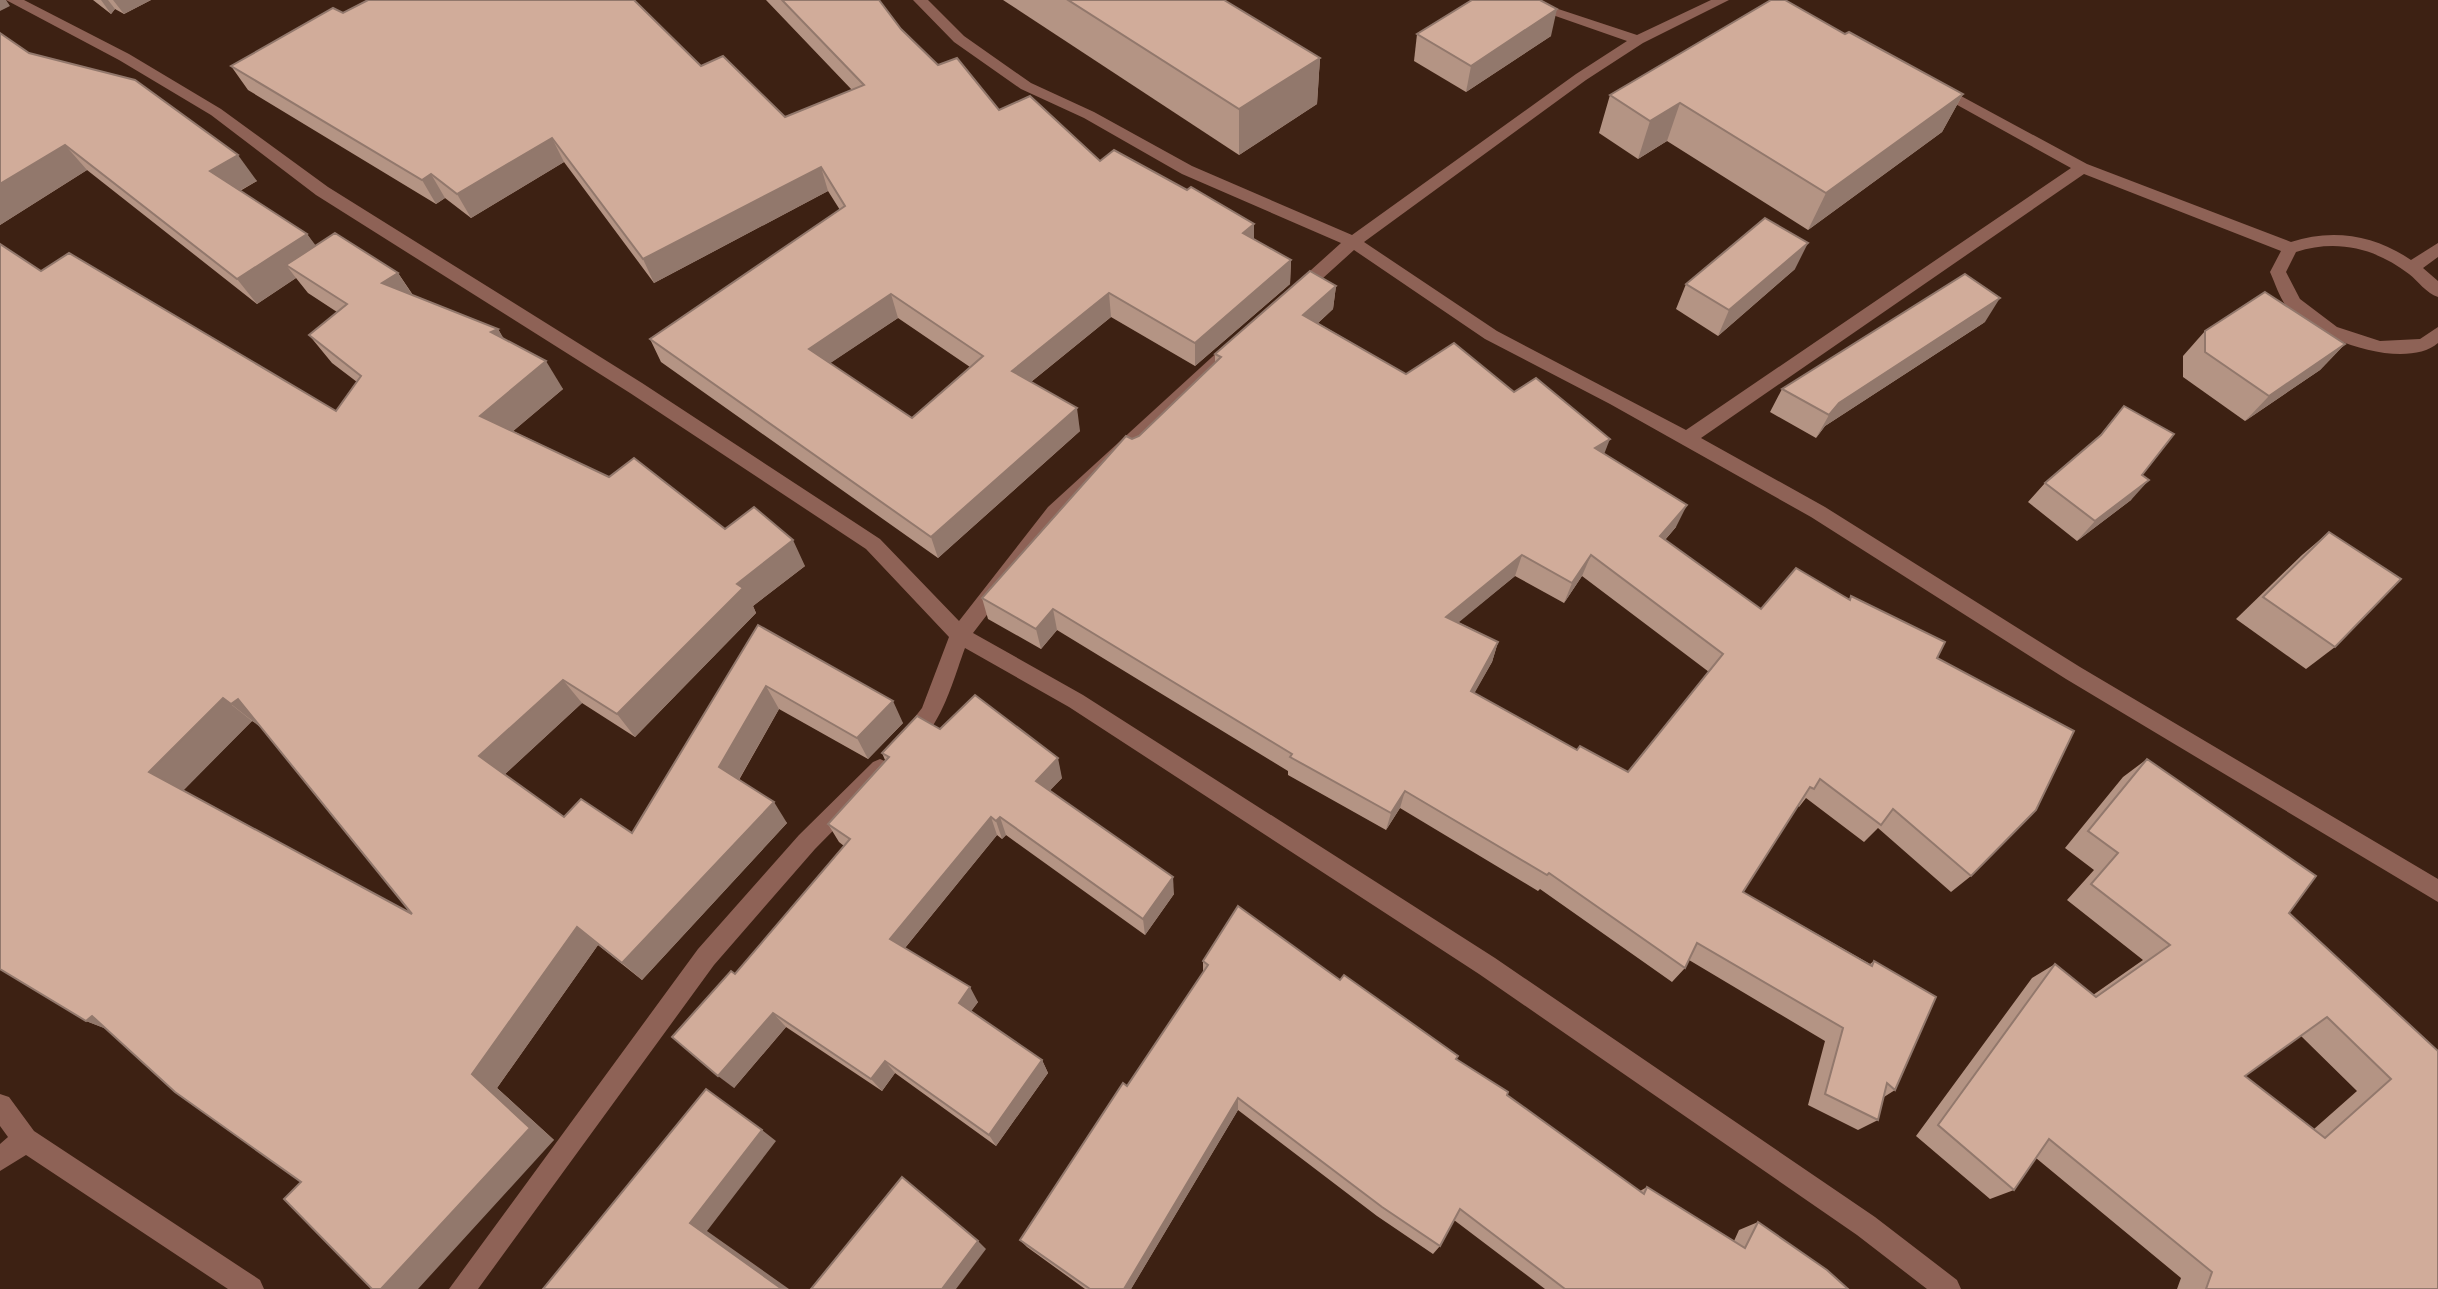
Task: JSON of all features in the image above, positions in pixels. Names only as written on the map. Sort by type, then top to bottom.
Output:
[{"type":"street","points":[[13,0],[124,57],[216,112],[322,191],[585,355],[873,544],[960,635],[1076,701],[1487,966],[1866,1226],[1948,1289]]},
{"type":"street","points":[[920,0],[959,39],[1026,86],[1089,115],[1187,170],[1353,242],[1491,335],[1818,512],[2073,673],[2438,891]]},
{"type":"street","points":[[1517,0],[1638,40]]},
{"type":"street","points":[[1284,303],[1353,242],[1581,77],[1638,40],[1722,0]]},
{"type":"street","points":[[1922,80],[2082,168],[2290,248],[2324,238],[2370,245],[2414,266],[2438,291]]},
{"type":"street","points":[[1686,439],[2082,168]]},
{"type":"street","points":[[2290,248],[2278,272],[2293,303],[2331,331],[2380,347],[2424,345],[2438,333]]},
{"type":"street","points":[[2414,266],[2438,249]]},
{"type":"street","points":[[462,1289],[706,957],[807,842],[930,713],[960,635],[1055,512],[1167,405],[1249,334]]},
{"type":"street","points":[[0,1106],[25,1140],[251,1289]]},
{"type":"street","points":[[0,1159],[25,1140]]},
{"type":"building","points":[[368,0],[634,0],[701,66],[723,56],[785,117],[864,85],[782,0],[879,0],[901,29],[938,65],[957,58],[999,110],[1030,96],[1100,161],[1114,150],[1187,190],[1191,187],[1254,224],[1243,233],[1291,260],[1195,343],[1109,293],[1012,371],[1077,408],[931,537],[650,339],[845,206],[821,167],[643,259],[552,138],[457,194],[431,174],[422,180],[231,66],[333,8],[343,13]],"holes":[[[891,294],[983,356],[912,418],[809,349]]]},
{"type":"building","points":[[1068,0],[1224,0],[1320,58],[1239,109]]},
{"type":"building","points":[[1472,0],[1540,0],[1557,9],[1471,66],[1417,34]]},
{"type":"building","points":[[1771,0],[1785,0],[1963,94],[1826,193],[1680,103],[1650,121],[1610,95]]},
{"type":"building","points":[[0,33],[29,53],[135,80],[238,155],[210,171],[307,234],[237,279],[65,145],[0,184]]},
{"type":"building","points":[[1765,218],[1808,243],[1729,310],[1686,284]]},
{"type":"building","points":[[335,233],[398,273],[382,283],[498,329],[491,332],[546,361],[480,416],[609,477],[634,458],[725,529],[754,507],[793,540],[737,584],[743,588],[617,714],[563,680],[479,756],[564,817],[581,799],[632,833],[758,625],[893,701],[857,738],[766,686],[719,767],[774,802],[622,963],[577,927],[472,1074],[530,1128],[381,1289],[372,1289],[284,1199],[301,1182],[175,1092],[92,1016],[86,1021],[0,969],[0,244],[41,271],[69,253],[336,411],[361,376],[309,335],[347,304],[286,265]],"holes":[[[223,698],[231,704],[238,699],[412,914],[149,772]]]},
{"type":"building","points":[[1310,271],[1336,286],[1303,315],[1406,374],[1454,343],[1514,392],[1536,378],[1610,439],[1595,448],[1687,505],[1660,536],[1761,609],[1796,568],[1850,600],[1851,596],[1945,642],[1937,658],[2074,731],[2036,810],[1971,876],[1893,809],[1881,825],[1820,779],[1814,789],[1810,787],[1743,892],[1872,966],[1874,961],[1936,997],[1895,1090],[1887,1083],[1878,1120],[1825,1094],[1843,1028],[1697,943],[1685,968],[1549,873],[1547,875],[1405,791],[1391,813],[1290,757],[1292,754],[1053,609],[1036,629],[982,598],[1126,436],[1132,439],[1139,436],[1221,357],[1215,354]],"holes":[[[1522,555],[1572,583],[1591,555],[1723,654],[1628,772],[1580,746],[1577,750],[1471,691],[1498,642],[1446,617]]]},
{"type":"building","points":[[1965,274],[2000,298],[1839,403],[1829,415],[1782,389]]},
{"type":"building","points":[[2265,292],[2345,344],[2269,396],[2205,352],[2205,331]]},
{"type":"building","points":[[2124,406],[2174,434],[2142,475],[2149,480],[2095,521],[2045,483],[2101,435]]},
{"type":"building","points":[[2329,532],[2401,579],[2335,647],[2263,597]]},
{"type":"building","points":[[975,695],[1058,758],[1036,781],[1173,877],[1143,919],[1000,817],[996,821],[991,817],[890,939],[970,987],[959,1003],[1042,1060],[989,1135],[885,1061],[871,1079],[773,1013],[718,1076],[672,1037],[731,971],[735,974],[850,839],[828,824],[889,757],[882,753],[917,716],[940,729]]},
{"type":"building","points":[[2147,759],[2316,876],[2289,913],[2438,1051],[2438,1289],[2206,1289],[2212,1272],[2049,1139],[2014,1190],[1938,1125],[2055,964],[2096,997],[2170,945],[2091,884],[2118,853],[2088,831]],"holes":[[[2327,1017],[2391,1079],[2325,1138],[2245,1076]]]},
{"type":"building","points":[[1238,906],[1340,980],[1344,975],[1644,1194],[1647,1187],[1745,1248],[1758,1222],[1827,1270],[1848,1289],[1565,1289],[1460,1209],[1440,1246],[1382,1207],[1238,1098],[1124,1289],[1090,1289],[1020,1240],[1123,1083],[1127,1086],[1208,965],[1203,961]]},
{"type":"building","points":[[706,1089],[762,1130],[690,1223],[782,1289],[543,1289]]},
{"type":"building","points":[[902,1177],[978,1241],[942,1289],[811,1289]]}]
